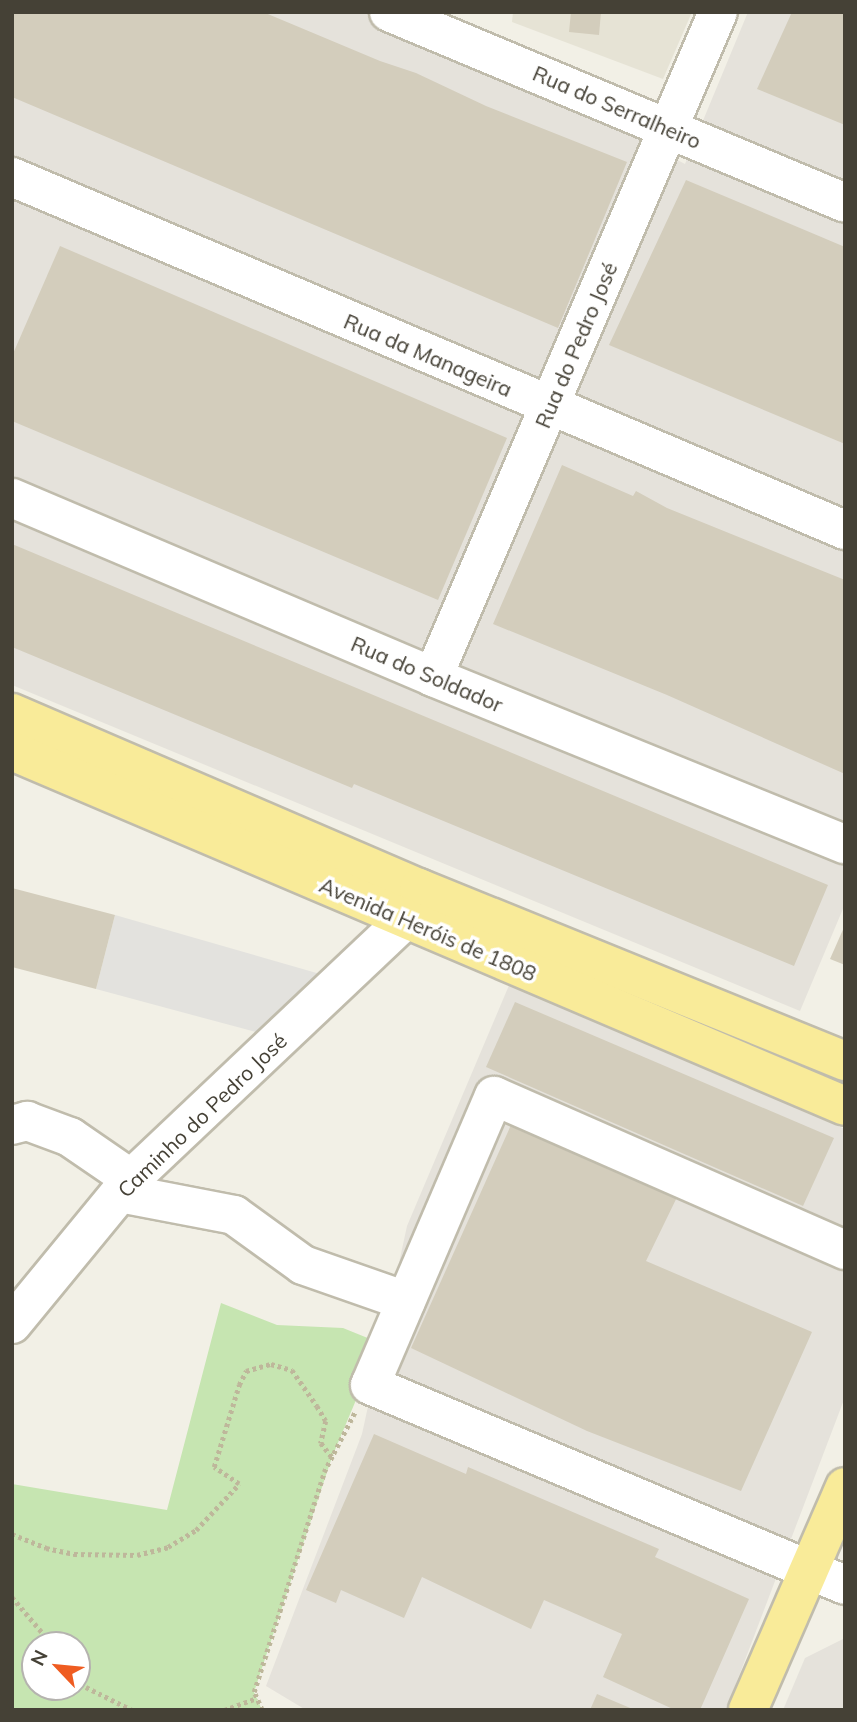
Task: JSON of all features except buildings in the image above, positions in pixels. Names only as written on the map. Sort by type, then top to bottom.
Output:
[{"type":"main road","name":"Avenida Heróis de 1808","points":[[12,713],[419,888],[845,1061]]},
{"type":"main road","name":"Avenida Heróis de 1808","points":[[12,751],[845,1106]]},
{"type":"main road","points":[[748,1710],[845,1487]]},
{"type":"street","name":"Rua do Serralheiro","points":[[389,12],[845,203]]},
{"type":"street","name":"Rua do Pedro José","points":[[433,677],[718,12]]},
{"type":"street","name":"Rua da Manageira","points":[[12,177],[845,530]]},
{"type":"street","name":"Rua do Soldador","points":[[12,498],[433,677],[845,844]]},
{"type":"street","name":"Caminho do Pedro José","points":[[12,1324],[125,1186],[406,919]]},
{"type":"street","points":[[845,1250],[495,1096],[370,1385],[845,1585]]},
{"type":"street","points":[[12,1125],[27,1121],[70,1137],[125,1186],[234,1215],[303,1265],[406,1301]]},
{"type":"path","points":[[12,1534],[46,1548],[74,1554],[137,1555],[168,1547],[196,1530],[239,1484],[214,1467],[239,1385],[246,1371],[271,1364],[292,1370],[317,1406],[326,1421],[321,1443],[332,1457]]},
{"type":"path","points":[[262,1710],[254,1692],[324,1472],[370,1385]]},
{"type":"path","points":[[12,1597],[41,1631]]},
{"type":"path","points":[[91,1690],[132,1710]]},
{"type":"path","points":[[224,1710],[257,1698]]},
{"type":"shaded area","points":[[12,12],[392,12],[685,164],[748,12],[845,12],[845,904],[800,1011],[12,685]]},
{"type":"shaded area","points":[[513,12],[692,12],[663,79],[512,22]]},
{"type":"shaded area","points":[[115,915],[327,976],[263,1034],[96,989]]},
{"type":"shaded area","points":[[510,983],[845,1129],[845,1397],[726,1710],[306,1710],[266,1686],[362,1434],[407,1226]]},
{"type":"shaded area","points":[[845,1638],[845,1710],[783,1710],[805,1658]]},
{"type":"green space","points":[[221,1303],[277,1325],[343,1328],[380,1343],[332,1457],[254,1692],[262,1710],[12,1710],[12,1484],[167,1510]]}]
